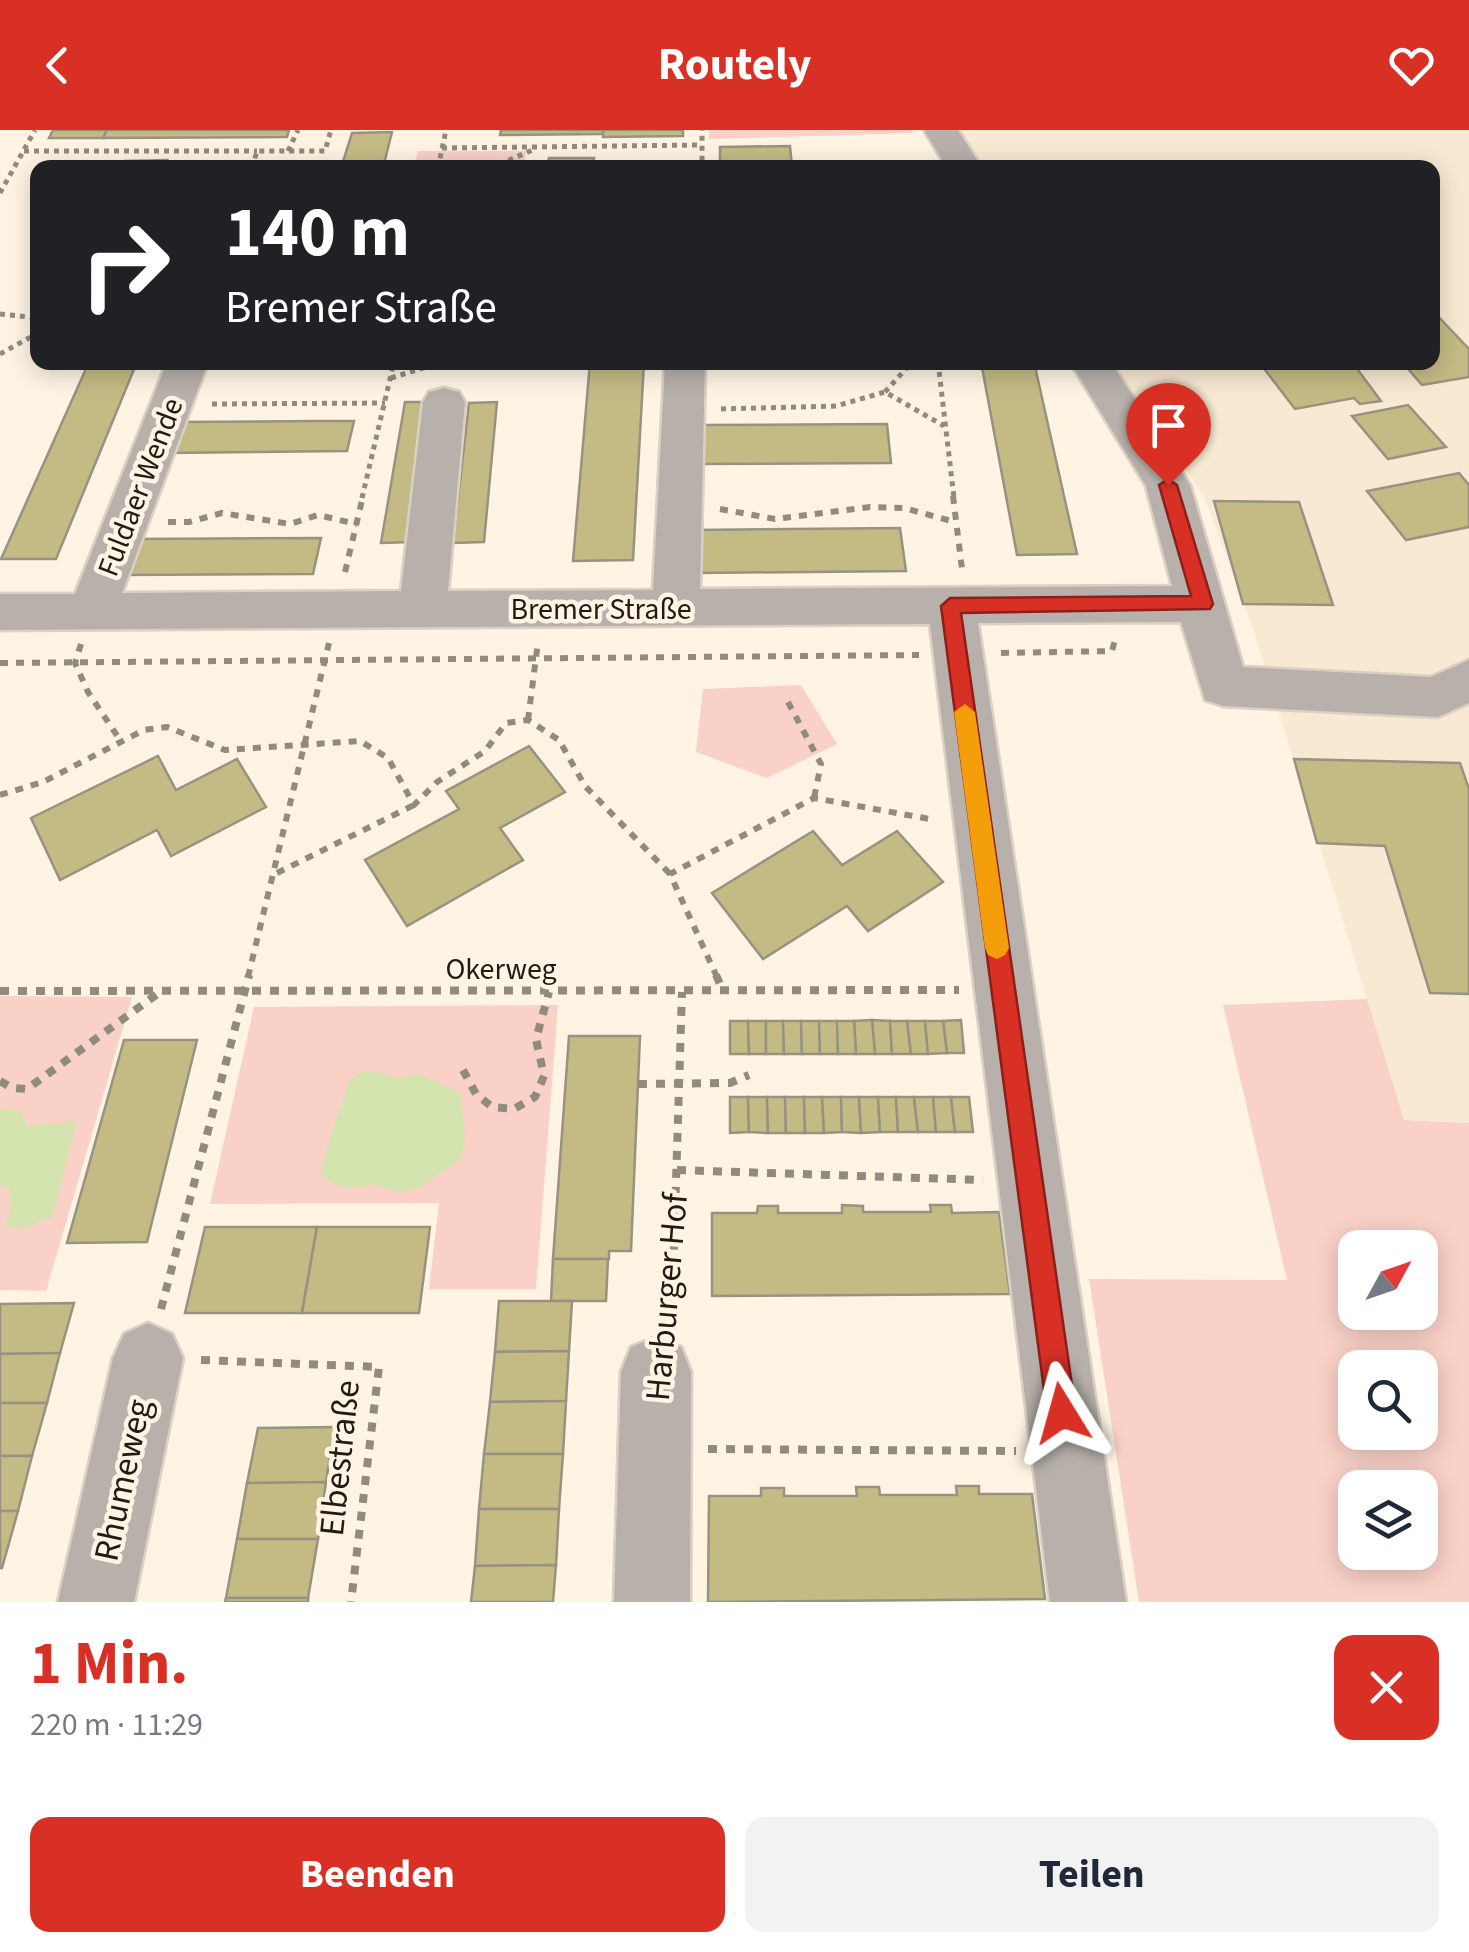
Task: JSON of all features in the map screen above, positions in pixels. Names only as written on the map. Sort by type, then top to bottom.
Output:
[{"type":"street","points":[[941,130],[961,160]]},
{"type":"street","name":"Fuldaer Wende","points":[[91,612],[185,370]]},
{"type":"street","points":[[676,608],[685,370]]},
{"type":"street","points":[[1095,370],[1168,485],[1223,686],[1438,697],[1469,679]]},
{"type":"street","points":[[423,609],[443,382]]},
{"type":"street","name":"Bremer Straße","points":[[0,612],[676,608],[958,622],[1203,604]]},
{"type":"street","points":[[958,622],[1002,989],[1088,1602]]},
{"type":"street","name":"Rhumeweg","points":[[96,1602],[148,1358]]},
{"type":"street","name":"Harburger Hof","points":[[652,1602],[656,1372]]},
{"type":"path","points":[[0,193],[35,130]]},
{"type":"path","points":[[288,151],[298,130]]},
{"type":"path","points":[[24,151],[324,151],[330,130]]},
{"type":"path","points":[[440,160],[446,130]]},
{"type":"path","points":[[702,160],[703,130]]},
{"type":"path","points":[[442,148],[700,146]]},
{"type":"path","points":[[509,160],[541,147]]},
{"type":"path","points":[[254,160],[257,151]]},
{"type":"path","points":[[0,314],[30,317]]},
{"type":"path","points":[[0,354],[30,337]]},
{"type":"path","points":[[148,1358],[242,992],[277,873],[392,370]]},
{"type":"path","points":[[684,410],[836,406],[886,392],[905,370]]},
{"type":"path","points":[[939,370],[955,522],[958,622]]},
{"type":"path","points":[[391,378],[443,382]]},
{"type":"path","points":[[886,392],[944,426]]},
{"type":"path","points":[[172,405],[385,403]]},
{"type":"path","points":[[680,503],[775,519],[870,507],[904,508],[955,522]]},
{"type":"path","points":[[127,522],[189,522],[222,514],[290,524],[318,515],[357,524]]},
{"type":"path","points":[[0,662],[536,660],[958,622],[1112,651],[1116,635]]},
{"type":"path","points":[[528,720],[536,660]]},
{"type":"path","points":[[75,663],[88,692],[120,740]]},
{"type":"path","points":[[788,702],[821,764],[814,798]]},
{"type":"path","points":[[277,873],[414,805],[438,782],[486,751],[506,723],[528,720],[559,740],[585,786],[670,874],[724,993]]},
{"type":"path","points":[[0,795],[43,782],[144,730],[167,727],[225,750],[360,741],[388,758],[414,805]]},
{"type":"path","points":[[670,874],[814,798],[981,829]]},
{"type":"path","name":"Okerweg","points":[[0,991],[724,993],[1002,989]]},
{"type":"path","points":[[0,1081],[12,1088],[26,1089],[162,992]]},
{"type":"path","points":[[464,1070],[470,1089],[500,1109],[515,1109],[531,1102],[541,1088],[544,1074],[535,1042],[549,992]]},
{"type":"path","name":"Harburger Hof","points":[[656,1372],[673,1277],[682,992]]},
{"type":"path","points":[[638,1084],[730,1083],[749,1075]]},
{"type":"path","points":[[677,1170],[1030,1182]]},
{"type":"path","name":"Elbestraße","points":[[148,1358],[378,1368],[351,1602]]},
{"type":"path","points":[[656,1448],[1067,1451]]},
{"type":"shaded area","points":[[709,130],[912,130],[913,133],[709,139]]},
{"type":"shaded area","points":[[957,130],[1469,130],[1469,1123],[1404,1120],[1254,632],[1205,498],[1119,370],[1440,370],[1440,160],[977,160]]},
{"type":"shaded area","points":[[418,151],[526,151],[525,160],[416,160]]},
{"type":"shaded area","points":[[801,685],[837,744],[767,778],[696,752],[703,689]]},
{"type":"shaded area","points":[[0,996],[132,997],[46,1291],[0,1290]]},
{"type":"shaded area","points":[[1367,999],[1404,1120],[1469,1123],[1469,1602],[1139,1602],[1089,1279],[1287,1280],[1223,1005]]},
{"type":"shaded area","points":[[558,1005],[536,1289],[429,1289],[439,1203],[210,1204],[254,1007]]},
{"type":"shaded area","points":[[367,1070],[400,1078],[419,1074],[461,1094],[465,1138],[460,1159],[419,1188],[399,1192],[372,1184],[345,1187],[321,1174],[349,1079]]},
{"type":"shaded area","points":[[0,1109],[21,1111],[28,1126],[77,1121],[53,1216],[23,1229],[5,1227],[11,1208],[9,1188],[0,1185]]},
{"type":"building","points":[[53,130],[107,130],[103,138],[49,138]]},
{"type":"building","points":[[107,130],[289,130],[287,137],[103,138]]},
{"type":"building","points":[[501,130],[603,130],[603,134],[500,135]]},
{"type":"building","points":[[603,130],[683,130],[683,136],[603,137]]},
{"type":"building","points":[[392,132],[385,160],[344,160],[352,133]]},
{"type":"building","points":[[790,146],[791,160],[720,160],[720,147]]},
{"type":"building","points":[[549,158],[594,158],[594,160]]},
{"type":"building","points":[[1440,318],[1469,349],[1469,377],[1422,385],[1409,370],[1440,370]]},
{"type":"building","points":[[85,370],[134,370],[56,559],[1,559]]},
{"type":"building","points":[[589,370],[644,370],[633,560],[573,561]]},
{"type":"building","points":[[982,370],[1036,370],[1077,554],[1017,555]]},
{"type":"building","points":[[1265,370],[1358,370],[1381,401],[1360,404],[1354,398],[1295,409]]},
{"type":"building","points":[[405,402],[434,402],[412,542],[381,543]]},
{"type":"building","points":[[497,402],[484,542],[453,543],[469,403]]},
{"type":"building","points":[[1408,405],[1446,447],[1388,459],[1352,416]]},
{"type":"building","points":[[354,421],[347,451],[169,453],[179,422]]},
{"type":"building","points":[[887,424],[891,463],[700,464],[700,425]]},
{"type":"building","points":[[1459,473],[1469,485],[1469,527],[1406,540],[1367,491]]},
{"type":"building","points":[[1214,501],[1299,502],[1333,605],[1243,604]]},
{"type":"building","points":[[900,528],[906,571],[697,573],[697,530]]},
{"type":"building","points":[[321,538],[313,574],[124,575],[137,539]]},
{"type":"building","points":[[529,746],[565,792],[500,828],[523,860],[407,926],[365,860],[459,809],[446,791]]},
{"type":"building","points":[[158,756],[176,790],[237,759],[266,807],[171,856],[157,830],[60,880],[31,818]]},
{"type":"building","points":[[1294,759],[1460,763],[1469,789],[1469,994],[1430,993],[1385,846],[1317,843]]},
{"type":"building","points":[[813,831],[842,865],[897,831],[943,882],[868,931],[847,906],[763,959],[712,893]]},
{"type":"building","points":[[872,1020],[890,1021],[892,1054],[875,1054]]},
{"type":"building","points":[[872,1020],[875,1054],[856,1054],[854,1021]]},
{"type":"building","points":[[961,1020],[964,1053],[947,1053],[943,1021]]},
{"type":"building","points":[[730,1021],[748,1021],[749,1054],[730,1054]]},
{"type":"building","points":[[748,1021],[766,1021],[766,1054],[749,1054]]},
{"type":"building","points":[[766,1021],[783,1021],[784,1054],[766,1054]]},
{"type":"building","points":[[783,1021],[801,1021],[802,1054],[784,1054]]},
{"type":"building","points":[[801,1021],[819,1021],[820,1054],[802,1054]]},
{"type":"building","points":[[819,1021],[837,1021],[838,1054],[820,1054]]},
{"type":"building","points":[[837,1021],[854,1021],[856,1054],[838,1054]]},
{"type":"building","points":[[890,1021],[907,1021],[911,1054],[892,1054]]},
{"type":"building","points":[[907,1021],[925,1021],[928,1054],[911,1054]]},
{"type":"building","points":[[925,1021],[943,1021],[947,1053],[928,1054]]},
{"type":"building","points":[[569,1036],[640,1036],[631,1251],[609,1251],[609,1259],[553,1259]]},
{"type":"building","points":[[124,1040],[197,1040],[147,1242],[67,1243]]},
{"type":"building","points":[[730,1097],[748,1097],[749,1132],[730,1133]]},
{"type":"building","points":[[748,1097],[767,1097],[768,1133],[749,1132]]},
{"type":"building","points":[[767,1097],[785,1097],[786,1133],[768,1133]]},
{"type":"building","points":[[785,1097],[804,1097],[805,1133],[786,1133]]},
{"type":"building","points":[[804,1097],[822,1097],[824,1133],[805,1133]]},
{"type":"building","points":[[822,1097],[841,1097],[842,1132],[824,1133]]},
{"type":"building","points":[[841,1097],[859,1097],[861,1133],[842,1132]]},
{"type":"building","points":[[859,1097],[878,1097],[880,1132],[861,1133]]},
{"type":"building","points":[[878,1097],[896,1097],[898,1132],[880,1132]]},
{"type":"building","points":[[896,1097],[914,1097],[918,1132],[898,1132]]},
{"type":"building","points":[[914,1097],[933,1097],[936,1132],[918,1132]]},
{"type":"building","points":[[933,1097],[951,1097],[955,1132],[936,1132]]},
{"type":"building","points":[[951,1097],[969,1097],[973,1132],[955,1132]]},
{"type":"building","points":[[842,1205],[863,1206],[863,1212],[931,1212],[930,1205],[951,1205],[952,1213],[999,1212],[1010,1294],[712,1296],[712,1213],[757,1213],[758,1206],[778,1206],[778,1213],[842,1213]]},
{"type":"building","points":[[205,1227],[317,1227],[302,1313],[185,1313]]},
{"type":"building","points":[[317,1227],[430,1227],[419,1313],[302,1313]]},
{"type":"building","points":[[553,1259],[608,1259],[606,1301],[551,1301]]},
{"type":"building","points":[[499,1301],[572,1301],[569,1351],[495,1352]]},
{"type":"building","points":[[74,1303],[60,1353],[0,1354],[0,1304]]},
{"type":"building","points":[[569,1351],[566,1401],[490,1402],[495,1352]]},
{"type":"building","points":[[60,1353],[47,1403],[0,1403],[0,1354]]},
{"type":"building","points":[[566,1401],[563,1454],[484,1454],[490,1402]]},
{"type":"building","points":[[0,1403],[47,1403],[32,1456],[0,1456]]},
{"type":"building","points":[[335,1427],[326,1482],[247,1483],[258,1428]]},
{"type":"building","points":[[484,1454],[563,1454],[559,1509],[479,1509]]},
{"type":"building","points":[[0,1456],[32,1456],[18,1511],[0,1511]]},
{"type":"building","points":[[326,1482],[318,1539],[237,1539],[247,1483]]},
{"type":"building","points":[[956,1486],[979,1486],[979,1494],[1032,1494],[1045,1599],[708,1602],[709,1496],[761,1496],[761,1488],[784,1488],[784,1496],[857,1496],[856,1487],[879,1487],[880,1495],[957,1495]]},
{"type":"building","points":[[479,1509],[559,1509],[556,1565],[475,1566]]},
{"type":"building","points":[[0,1511],[18,1511],[2,1568],[0,1568]]},
{"type":"building","points":[[237,1539],[318,1539],[308,1598],[226,1598]]},
{"type":"building","points":[[556,1565],[553,1602],[471,1602],[475,1566]]},
{"type":"building","points":[[226,1598],[308,1598],[308,1602],[225,1602]]},
{"type":"slow traffic","points":[[965,712],[997,948]]},
{"type":"route","points":[[1062,1413],[950,606],[1203,604],[1168,485]]}]
